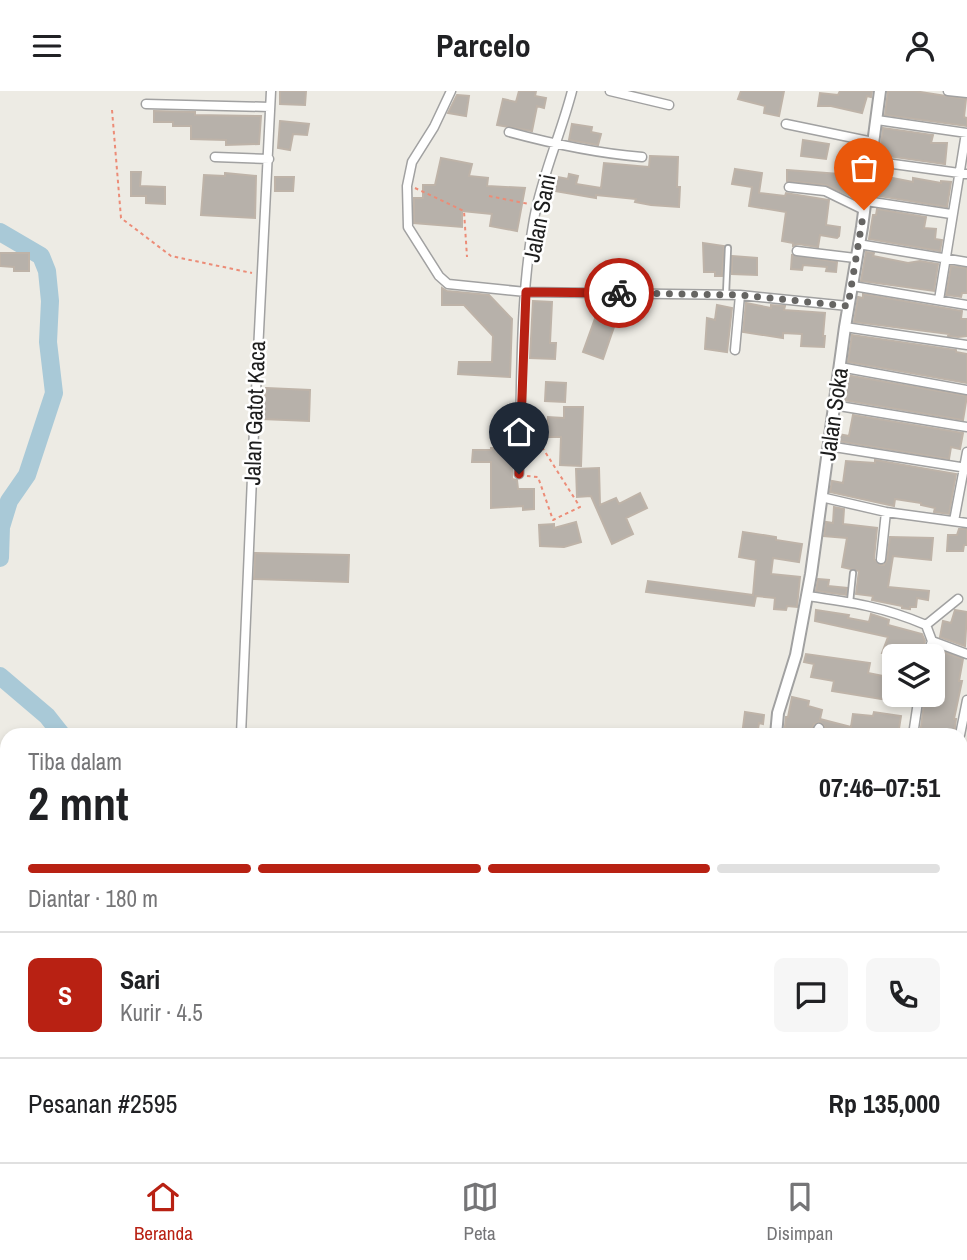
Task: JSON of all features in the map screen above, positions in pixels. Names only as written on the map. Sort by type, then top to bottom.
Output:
[{"type":"street","name":"Jalan Gatot Kaca","points":[[241,728],[260,275],[271,91]]},
{"type":"street","points":[[452,91],[412,162],[407,186],[408,227],[443,281],[455,286],[526,292],[726,294],[848,306]]},
{"type":"street","name":"Jalan Sani","points":[[519,474],[526,292],[537,206],[572,91]]},
{"type":"street","points":[[610,91],[669,105]]},
{"type":"street","name":"Jalan Soka","points":[[777,728],[778,713],[796,655],[807,596],[880,91]]},
{"type":"street","points":[[948,91],[967,93]]},
{"type":"street","points":[[146,104],[270,107]]},
{"type":"street","points":[[877,120],[966,133],[963,174],[951,214],[939,300]]},
{"type":"street","points":[[786,124],[873,142]]},
{"type":"street","points":[[509,132],[601,153],[642,157]]},
{"type":"street","points":[[215,156],[269,159]]},
{"type":"street","points":[[871,161],[963,174]]},
{"type":"street","points":[[789,187],[825,191],[865,205],[951,214]]},
{"type":"street","points":[[858,244],[967,262]]},
{"type":"street","points":[[797,251],[855,258]]},
{"type":"street","points":[[853,286],[967,305]]},
{"type":"street","points":[[735,350],[740,295]]},
{"type":"street","points":[[845,327],[967,345]]},
{"type":"street","points":[[840,367],[967,390]]},
{"type":"street","points":[[833,405],[967,427]]},
{"type":"street","points":[[828,446],[965,468]]},
{"type":"street","points":[[954,521],[967,452]]},
{"type":"street","points":[[821,497],[886,512],[967,523]]},
{"type":"street","points":[[881,559],[886,512]]},
{"type":"street","points":[[807,596],[869,605],[926,625]]},
{"type":"street","points":[[926,625],[958,599]]},
{"type":"street","points":[[926,625],[931,644]]},
{"type":"street","points":[[932,641],[967,654]]},
{"type":"street","points":[[961,728],[967,700]]},
{"type":"street","points":[[914,728],[917,707]]},
{"type":"lane","points":[[726,294],[728,248]]},
{"type":"lane","points":[[850,602],[853,573]]},
{"type":"path","points":[[112,110],[121,218],[171,256],[260,275]]},
{"type":"path","points":[[407,186],[418,188],[464,211],[467,257]]},
{"type":"path","points":[[489,196],[537,206]]},
{"type":"path","points":[[519,474],[538,477],[553,520],[580,507],[540,441],[521,416]]},
{"type":"building","points":[[280,91],[306,91],[305,105],[280,104]]},
{"type":"building","points":[[519,91],[536,91],[535,96],[546,98],[544,108],[537,106],[532,131],[497,125],[503,99],[516,102]]},
{"type":"building","points":[[741,91],[784,91],[779,116],[764,113],[765,106],[738,99]]},
{"type":"building","points":[[840,91],[872,91],[871,97],[867,96],[862,113],[818,106],[820,93],[838,95]]},
{"type":"building","points":[[888,91],[914,91],[966,99],[964,117],[967,118],[967,126],[885,115]]},
{"type":"building","points":[[457,95],[469,96],[466,116],[448,113]]},
{"type":"building","points":[[154,111],[261,116],[259,144],[226,145],[226,140],[191,139],[191,126],[154,122]]},
{"type":"building","points":[[280,121],[309,124],[307,135],[293,134],[290,150],[278,148]]},
{"type":"building","points":[[572,124],[592,127],[591,132],[601,134],[598,145],[569,140]]},
{"type":"building","points":[[883,128],[933,135],[931,143],[947,143],[945,164],[880,155]]},
{"type":"building","points":[[803,140],[829,144],[826,159],[801,156]]},
{"type":"building","points":[[650,156],[678,157],[679,207],[635,202],[636,199],[596,195],[596,198],[549,190],[552,176],[568,179],[569,174],[578,176],[576,184],[601,188],[604,163],[649,167]]},
{"type":"building","points":[[441,158],[472,164],[469,176],[488,178],[487,186],[525,188],[517,231],[490,226],[492,214],[462,211],[462,227],[414,223],[414,198],[423,198],[423,185],[435,185]]},
{"type":"building","points":[[735,169],[762,173],[759,193],[785,196],[786,193],[829,200],[826,225],[840,227],[839,236],[837,238],[820,235],[818,247],[798,244],[793,246],[793,243],[782,241],[786,212],[749,206],[752,187],[732,184]]},
{"type":"building","points":[[787,170],[839,174],[839,179],[853,180],[851,196],[826,185],[787,181]]},
{"type":"building","points":[[131,172],[141,172],[140,186],[165,187],[165,204],[146,203],[146,196],[131,196]]},
{"type":"building","points":[[225,173],[256,176],[255,218],[201,215],[204,175],[225,176]]},
{"type":"building","points":[[877,175],[913,182],[913,178],[951,182],[947,207],[879,196],[880,187],[875,186]]},
{"type":"building","points":[[275,177],[294,177],[293,191],[275,191]]},
{"type":"building","points":[[877,209],[926,217],[924,228],[936,229],[935,239],[942,240],[940,251],[869,239],[873,215],[876,215]]},
{"type":"building","points":[[703,243],[724,246],[722,276],[715,276],[715,272],[704,272]]},
{"type":"building","points":[[866,252],[908,263],[920,261],[938,264],[934,291],[861,281]]},
{"type":"building","points":[[0,253],[29,253],[29,271],[14,271],[14,267],[0,266]]},
{"type":"building","points":[[792,255],[837,262],[836,272],[826,271],[827,267],[803,265],[802,270],[791,269]]},
{"type":"building","points":[[732,256],[757,258],[757,275],[732,274]]},
{"type":"building","points":[[951,266],[967,268],[967,293],[962,293],[961,297],[946,295]]},
{"type":"building","points":[[442,288],[447,291],[489,295],[512,319],[510,377],[458,374],[459,362],[492,362],[493,336],[464,305],[442,305]]},
{"type":"building","points":[[863,294],[962,311],[961,319],[967,319],[967,336],[948,336],[949,334],[854,322],[858,297],[863,298]]},
{"type":"building","points":[[533,301],[552,302],[550,343],[556,343],[555,359],[530,358]]},
{"type":"building","points":[[746,303],[771,308],[771,305],[785,306],[784,310],[825,313],[824,347],[801,346],[802,334],[783,333],[783,338],[743,332]]},
{"type":"building","points":[[717,305],[732,308],[727,352],[705,349],[707,318],[715,320]]},
{"type":"building","points":[[597,313],[616,321],[603,359],[583,352]]},
{"type":"building","points":[[852,335],[956,350],[967,354],[967,383],[848,362]]},
{"type":"building","points":[[846,375],[967,396],[963,420],[843,400]]},
{"type":"building","points":[[546,382],[566,383],[565,402],[545,401]]},
{"type":"building","points":[[266,388],[310,390],[309,421],[262,419]]},
{"type":"building","points":[[564,407],[583,407],[581,466],[560,465],[561,437],[547,437],[548,417],[564,418]]},
{"type":"building","points":[[853,415],[963,433],[960,449],[951,447],[949,459],[837,441],[838,434],[849,436]]},
{"type":"building","points":[[512,448],[512,479],[517,480],[518,489],[534,489],[534,509],[523,510],[523,506],[491,508],[491,462],[472,462],[473,450]]},
{"type":"building","points":[[875,460],[956,474],[949,514],[934,512],[935,508],[921,503],[895,499],[894,506],[830,492],[832,481],[843,483],[846,461],[875,463]]},
{"type":"building","points":[[599,468],[600,505],[616,498],[619,504],[640,493],[647,508],[626,518],[633,534],[612,544],[591,496],[577,497],[576,469]]},
{"type":"building","points":[[834,507],[844,509],[843,524],[877,528],[874,559],[880,565],[884,565],[887,560],[890,537],[933,538],[931,560],[893,556],[888,587],[929,591],[928,600],[917,598],[916,607],[910,609],[872,600],[873,596],[856,594],[859,571],[842,567],[847,538],[824,536],[826,522],[833,523]]},
{"type":"building","points":[[576,522],[581,542],[564,547],[540,546],[539,525],[554,524],[554,528]]},
{"type":"building","points":[[959,529],[967,529],[967,545],[964,545],[963,551],[947,551],[948,535],[957,535]]},
{"type":"building","points":[[743,532],[802,544],[799,562],[773,558],[771,574],[800,577],[797,607],[774,609],[775,598],[756,596],[754,606],[646,592],[648,581],[753,595],[756,560],[739,557]]},
{"type":"building","points":[[255,553],[349,555],[348,582],[254,579]]},
{"type":"building","points":[[818,579],[829,580],[828,586],[847,588],[846,595],[816,591]]},
{"type":"building","points":[[816,610],[849,615],[848,618],[869,622],[871,614],[889,620],[888,625],[922,634],[925,641],[924,644],[885,644],[888,637],[815,621]]},
{"type":"building","points":[[955,610],[967,612],[965,646],[940,637],[943,621],[951,623]]},
{"type":"building","points":[[945,653],[963,659],[955,728],[921,728],[924,707],[945,707]]},
{"type":"building","points":[[806,654],[870,663],[868,673],[882,676],[882,699],[832,691],[834,681],[811,677],[814,664],[804,662]]},
{"type":"building","points":[[792,697],[809,701],[808,706],[822,710],[820,719],[851,727],[853,714],[873,716],[874,712],[901,716],[899,728],[825,728],[820,722],[812,728],[785,728]]},
{"type":"building","points":[[745,712],[764,715],[763,724],[759,723],[758,728],[743,728]]},
{"type":"waterway","points":[[0,232],[41,256],[47,271],[50,301],[48,342],[54,393],[27,475],[9,501],[1,527],[0,558]]},
{"type":"waterway","points":[[0,676],[47,716],[56,728]]},
{"type":"way so far","points":[[619,293],[740,295],[848,306],[864,210]]},
{"type":"route","points":[[519,474],[526,292],[619,293]]}]
